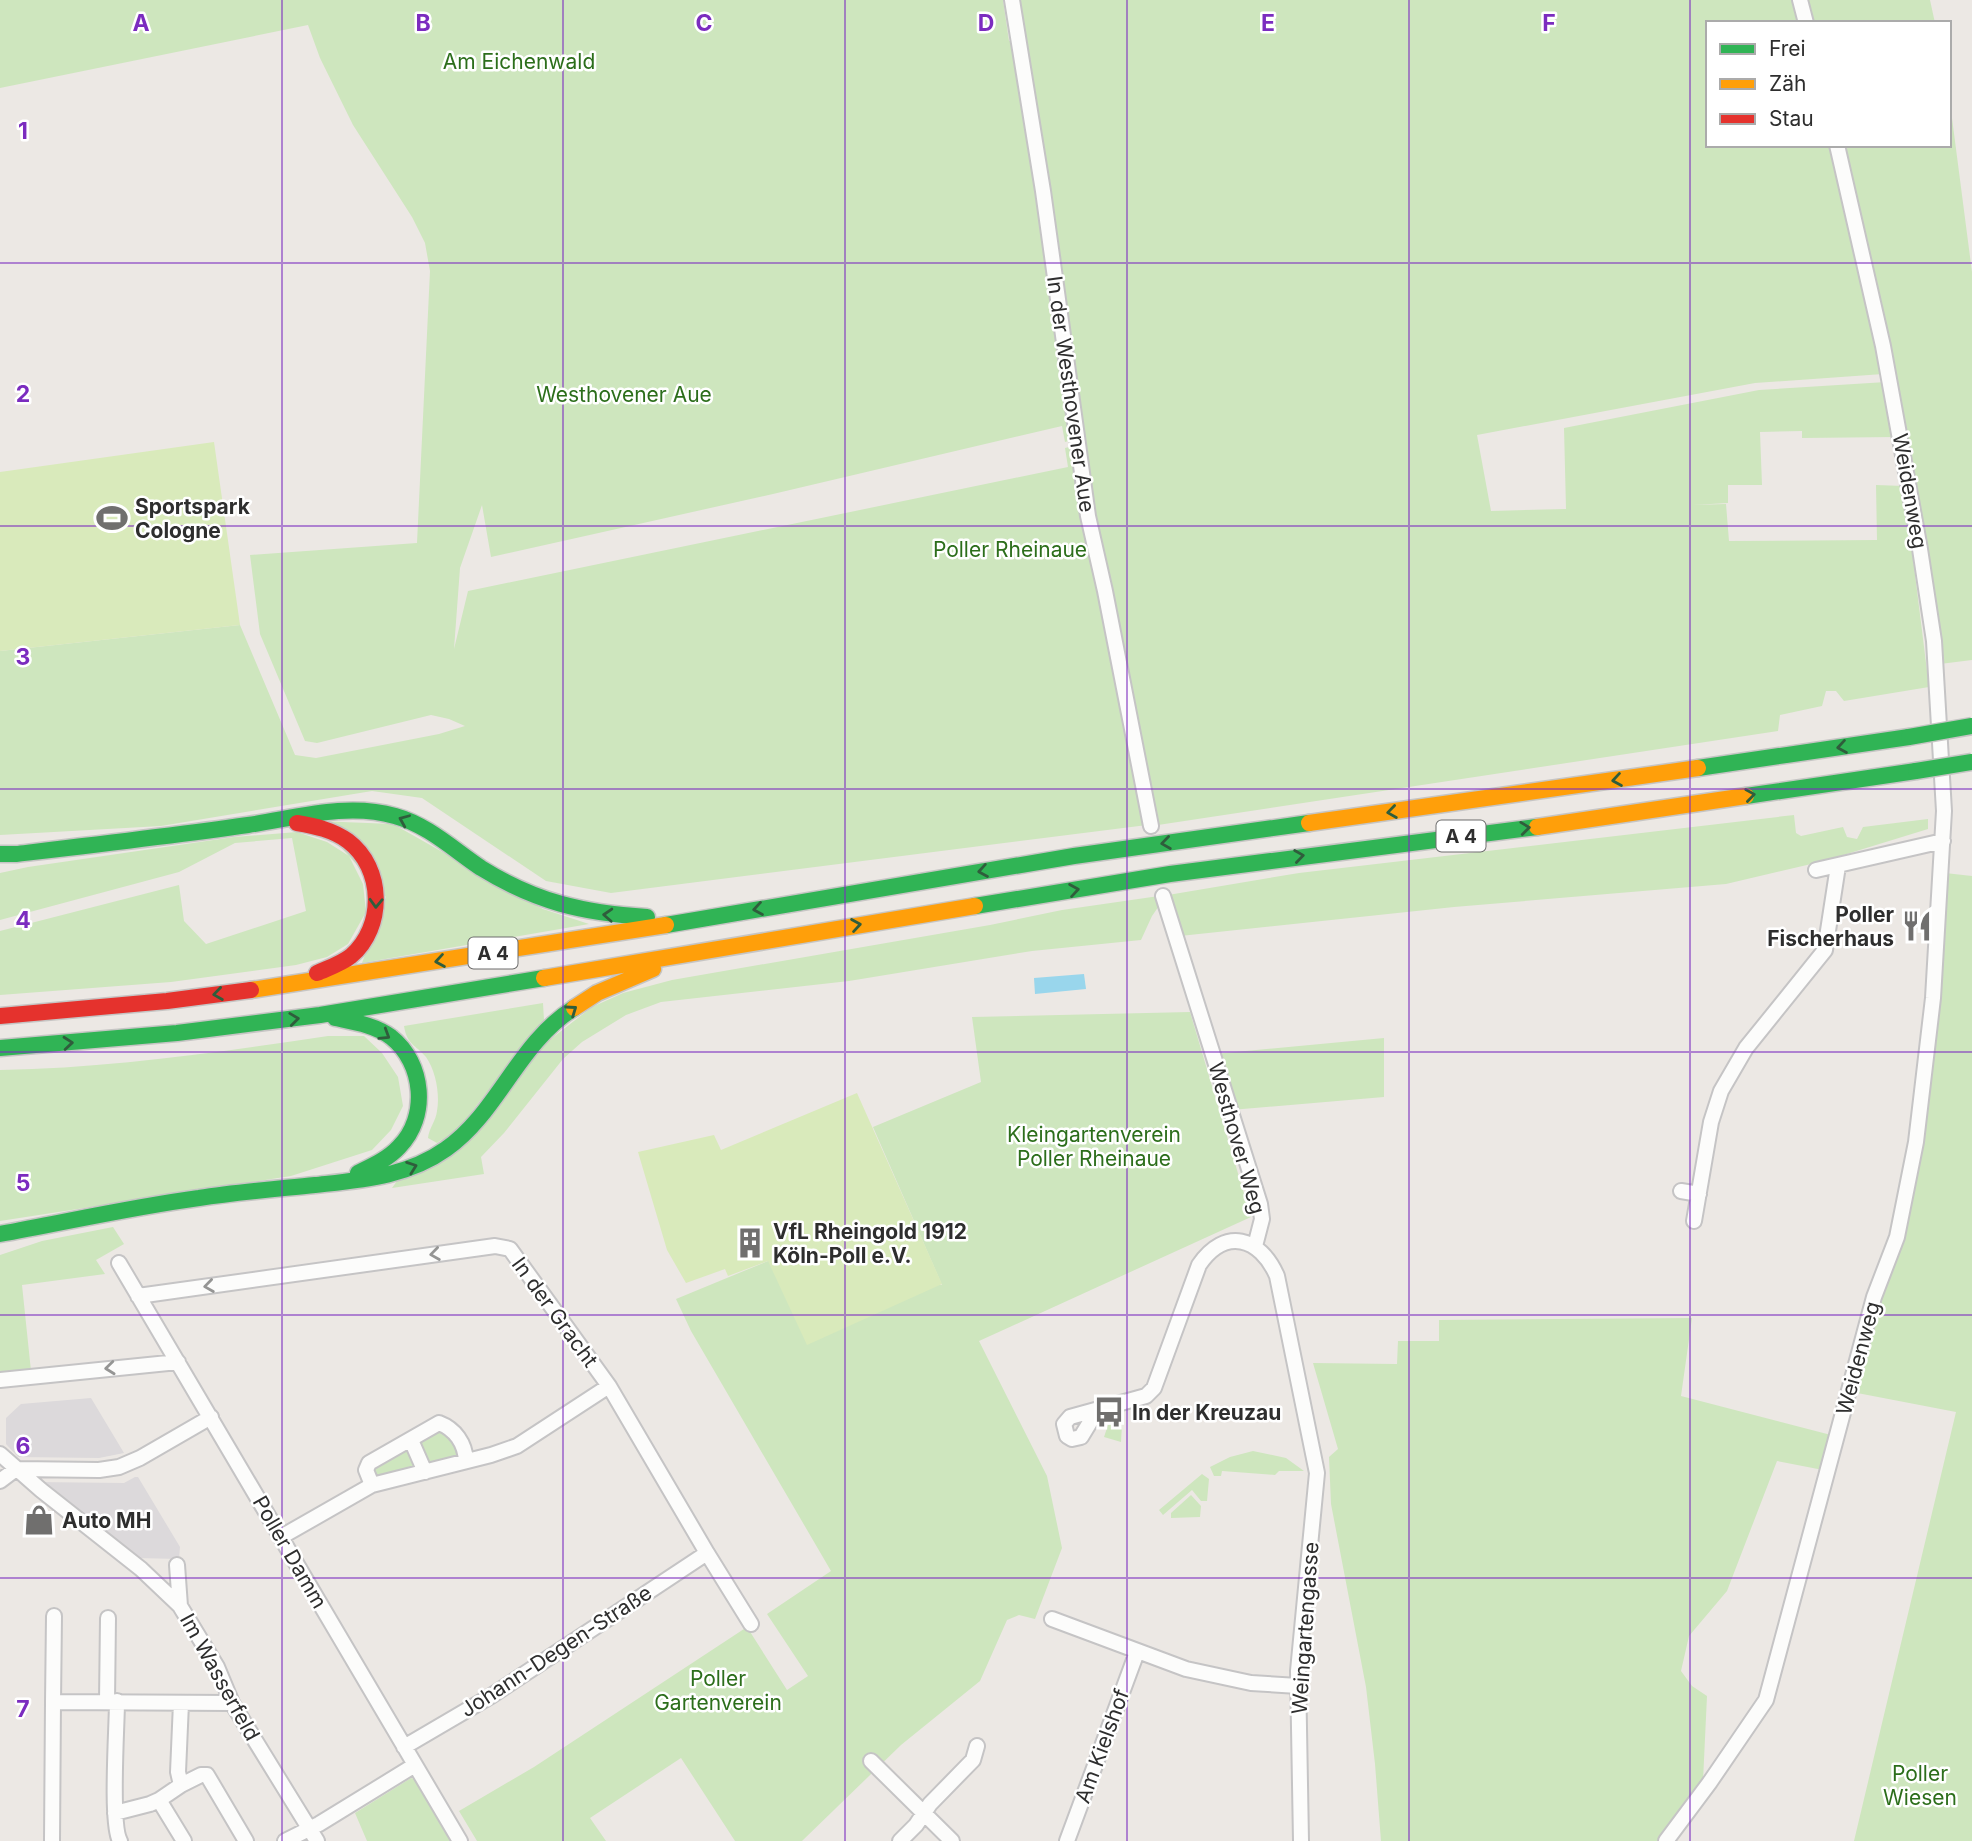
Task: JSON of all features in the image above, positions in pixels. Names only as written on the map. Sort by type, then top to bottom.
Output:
[{"type":"highway","name":"A 4","points":[[0,1016],[167,1001],[286,985],[1074,856],[1606,782],[1972,726]]},
{"type":"highway","name":"A 4","points":[[0,1048],[177,1033],[320,1016],[1171,874],[1550,825],[1972,762]]},
{"type":"highway","points":[[0,860],[8,854],[318,814],[367,811],[397,816],[424,829],[484,870],[533,897],[570,910],[598,915],[701,919]]},
{"type":"highway","points":[[282,820],[334,832],[354,845],[369,864],[376,884],[378,908],[373,925],[353,954],[338,964],[286,985]]},
{"type":"highway","points":[[4,1234],[198,1198],[378,1178],[418,1166],[447,1149],[473,1125],[524,1055],[548,1028],[567,1012],[597,993],[692,952]]},
{"type":"highway","points":[[320,1016],[369,1026],[391,1037],[408,1056],[419,1082],[420,1105],[414,1126],[402,1144],[384,1159],[345,1180]]},
{"type":"street","name":"In der Westhovener Aue","points":[[1012,0],[1043,191],[1088,516],[1151,826]]},
{"type":"street","points":[[1800,0],[1805,21]]},
{"type":"street","name":"Weidenweg","points":[[1666,1841],[1766,1700],[1874,1297],[1897,1237],[1916,1142],[1933,999],[1944,811],[1933,628],[1883,346],[1838,147]]},
{"type":"street","points":[[1815,870],[1943,841]]},
{"type":"street","points":[[1694,1221],[1711,1122],[1721,1091],[1746,1048],[1825,950],[1838,866]]},
{"type":"street","name":"Westhover Weg","points":[[1163,896],[1260,1204],[1262,1219],[1255,1246],[1270,1258],[1278,1276],[1314,1449],[1316,1499]]},
{"type":"street","points":[[1681,1191],[1699,1194]]},
{"type":"street","points":[[1098,1409],[1146,1396],[1154,1388],[1199,1265],[1206,1255],[1220,1245],[1231,1242],[1255,1246]]},
{"type":"street","name":"In der Gracht","points":[[138,1296],[502,1246],[510,1249],[609,1386],[751,1624]]},
{"type":"street","name":"Poller Damm","points":[[119,1263],[460,1841]]},
{"type":"street","points":[[0,1380],[178,1362]]},
{"type":"street","points":[[281,1537],[372,1485],[517,1446],[609,1386]]},
{"type":"street","points":[[0,1481],[16,1469],[99,1470],[119,1467],[141,1458],[211,1417]]},
{"type":"street","points":[[372,1485],[366,1470],[369,1463],[439,1423],[452,1428],[465,1451],[466,1461]]},
{"type":"street","points":[[411,1440],[425,1472]]},
{"type":"street","name":"Im Wasserfeld","points":[[0,1454],[141,1569],[180,1606],[217,1667],[232,1703],[313,1835]]},
{"type":"street","name":"Weingartengasse","points":[[1301,1841],[1298,1686],[1307,1570],[1316,1499]]},
{"type":"street","name":"Johann-Degen-Straße","points":[[404,1747],[491,1696],[707,1553]]},
{"type":"street","points":[[177,1565],[180,1606]]},
{"type":"street","points":[[52,1841],[54,1616]]},
{"type":"street","points":[[108,1618],[118,1838]]},
{"type":"street","points":[[1052,1619],[1186,1669],[1251,1683],[1298,1686]]},
{"type":"street","name":"Am Kielshof","points":[[1067,1841],[1138,1652]]},
{"type":"street","points":[[53,1702],[232,1703]]},
{"type":"street","points":[[181,1703],[181,1785]]},
{"type":"street","points":[[900,1841],[916,1825],[930,1804],[973,1760],[976,1746]]},
{"type":"street","points":[[871,1761],[952,1841]]},
{"type":"street","points":[[285,1841],[313,1835],[415,1765]]},
{"type":"street","points":[[162,1805],[181,1785],[201,1774],[207,1775],[246,1841]]},
{"type":"street","points":[[115,1813],[150,1804],[162,1805]]},
{"type":"street","points":[[162,1805],[184,1841]]},
{"type":"shaded area","points":[[91,1398],[124,1453],[99,1458],[18,1457],[6,1444],[6,1418],[21,1404]]},
{"type":"shaded area","points":[[138,1477],[180,1547],[179,1559],[136,1558],[35,1482],[124,1483]]},
{"type":"green space","points":[[0,0],[1003,0],[1009,41],[1015,41],[1072,440],[1065,442],[1062,426],[491,557],[482,505],[460,568],[454,649],[468,591],[1068,467],[1065,448],[1073,446],[1147,825],[611,893],[546,881],[422,798],[372,791],[161,826],[0,835],[0,651],[240,625],[295,755],[316,758],[439,734],[465,726],[431,715],[317,743],[305,741],[260,634],[250,555],[417,543],[430,271],[425,243],[412,217],[353,125],[320,58],[308,25],[0,88]]},
{"type":"green space","points":[[1018,0],[1796,0],[1801,21],[1706,21],[1706,147],[1834,147],[1883,374],[1755,383],[1477,435],[1491,511],[1566,509],[1564,428],[1759,390],[1886,382],[1896,437],[1802,438],[1802,431],[1760,432],[1762,485],[1728,485],[1728,503],[1693,505],[1726,504],[1729,541],[1877,540],[1876,485],[1904,486],[1929,687],[1844,701],[1836,691],[1826,691],[1822,706],[1780,715],[1778,731],[1158,825],[1096,514]]},
{"type":"green space","points":[[1807,0],[1930,0],[1935,21],[1812,21]]},
{"type":"green space","points":[[1951,110],[1972,272],[1972,660],[1940,664],[1915,483],[1895,373],[1843,147],[1951,147]]},
{"type":"green space","name":"Sportspark Cologne","points":[[214,442],[240,625],[0,651],[0,472]]},
{"type":"green space","points":[[1794,815],[1796,833],[1801,836],[1843,827],[1847,837],[1857,839],[1863,827],[1928,819],[1928,829],[1824,861],[1726,884],[1454,907],[1180,936],[1168,895],[1299,873]]},
{"type":"green space","points":[[317,821],[393,824],[543,909],[589,924],[362,963],[386,897]]},
{"type":"green space","points":[[297,832],[327,842],[349,856],[363,884],[366,912],[348,944],[327,957],[296,965],[171,982],[0,995],[0,931],[179,885],[184,921],[206,944],[306,911],[292,838],[235,843],[179,872],[0,920],[0,873],[234,837]]},
{"type":"green space","name":"Poller Wiesen","points":[[1945,873],[1972,876],[1972,1841],[1854,1841],[1956,1412],[1852,1392],[1879,1294],[1903,1229]]},
{"type":"green space","points":[[1159,896],[1161,903],[1141,940],[1032,951],[849,981],[661,1002],[626,1015],[582,1042],[563,1059],[504,1133],[481,1157],[484,1174],[392,1188],[547,1042],[592,1007],[623,993],[672,980],[1062,910]]},
{"type":"green space","points":[[543,1003],[544,1020],[462,1124],[437,1143],[428,1138],[437,1111],[436,1083],[426,1057],[409,1041],[404,1026]]},
{"type":"green space","name":"Kleingartenverein Poller Rheinaue","points":[[1190,1012],[1251,1217],[979,1341],[1047,1476],[1062,1548],[1035,1619],[1019,1615],[1007,1620],[980,1681],[901,1745],[802,1841],[735,1841],[681,1758],[590,1818],[606,1841],[477,1841],[459,1811],[534,1767],[747,1627],[787,1690],[808,1676],[767,1614],[831,1571],[691,1331],[676,1299],[768,1261],[942,1285],[873,1127],[981,1082],[972,1017]]},
{"type":"green space","points":[[328,1036],[364,1036],[382,1053],[398,1077],[403,1106],[391,1130],[372,1150],[291,1176],[0,1221],[0,1070],[123,1063]]},
{"type":"green space","points":[[1384,1038],[1384,1097],[1231,1110],[1214,1054]]},
{"type":"green space","points":[[857,1093],[942,1284],[807,1345],[768,1261],[728,1276],[725,1269],[686,1283],[667,1250],[638,1152],[714,1135],[721,1150]]},
{"type":"green space","points":[[113,1227],[124,1244],[96,1260],[105,1274],[22,1285],[31,1371],[0,1374],[0,1255],[42,1241]]},
{"type":"green space","points":[[1692,1318],[1681,1396],[1831,1435],[1823,1470],[1777,1461],[1727,1591],[1689,1636],[1681,1671],[1692,1686],[1707,1696],[1703,1781],[1659,1841],[1381,1841],[1366,1687],[1331,1504],[1329,1457],[1338,1449],[1313,1363],[1397,1364],[1398,1341],[1439,1341],[1439,1320]]},
{"type":"green space","points":[[1120,1422],[1121,1442],[1104,1437],[1108,1425]]},
{"type":"green space","points":[[439,1429],[449,1432],[459,1455],[456,1459],[428,1464],[419,1443]]},
{"type":"green space","points":[[404,1449],[410,1451],[416,1466],[414,1468],[375,1478],[372,1469]]},
{"type":"green space","points":[[1253,1451],[1286,1458],[1304,1471],[1279,1471],[1275,1475],[1222,1471],[1221,1476],[1214,1476],[1210,1467],[1230,1457]]},
{"type":"green space","points":[[1202,1474],[1209,1479],[1207,1501],[1201,1501],[1192,1490],[1163,1515],[1159,1510]]},
{"type":"green space","points":[[1191,1495],[1201,1506],[1200,1517],[1171,1518],[1171,1513]]},
{"type":"green space","points":[[411,1778],[418,1780],[454,1841],[367,1841],[355,1813]]},
{"type":"water","points":[[1084,974],[1086,989],[1035,994],[1034,978]]},
{"type":"traffic: fast","points":[[1909,737],[1972,726]]},
{"type":"traffic: fast","points":[[1698,768],[1909,737]]},
{"type":"traffic: fast","points":[[1916,771],[1972,762]]},
{"type":"traffic: fast","points":[[1746,796],[1916,771]]},
{"type":"traffic: fast","points":[[0,854],[190,833],[322,813],[377,812],[419,825],[501,880],[541,897],[581,909],[647,917]]},
{"type":"traffic: fast","points":[[666,925],[1074,856],[1309,823]]},
{"type":"traffic: fast","points":[[975,906],[1170,874],[1537,827]]},
{"type":"traffic: fast","points":[[0,1048],[177,1033],[320,1015],[544,978]]},
{"type":"traffic: fast","points":[[0,1234],[174,1202],[366,1179],[415,1166],[446,1149],[464,1134],[538,1040],[574,1008]]},
{"type":"traffic: fast","points":[[335,1018],[371,1027],[391,1037],[410,1061],[419,1091],[415,1121],[409,1135],[390,1155],[358,1173]]},
{"type":"traffic: slow","points":[[1309,823],[1698,768]]},
{"type":"traffic: slow","points":[[1537,827],[1746,796]]},
{"type":"traffic: slow","points":[[544,978],[975,906]]},
{"type":"traffic: slow","points":[[251,990],[666,925]]},
{"type":"traffic: slow","points":[[574,1008],[597,993],[653,969]]},
{"type":"traffic: jam","points":[[297,823],[324,829],[348,841],[360,853],[374,882],[374,914],[370,930],[362,944],[347,959],[317,973]]},
{"type":"traffic: jam","points":[[0,1016],[167,1001],[251,990]]},
{"type":"place","name":"Sportspark Cologne","points":[[112,518]]},
{"type":"place","name":"Poller Fischerhaus","points":[[1917,926]]},
{"type":"place","name":"VfL Rheingold 1912 Köln-Poll e.V.","points":[[750,1243]]},
{"type":"place","name":"In der Kreuzau","points":[[1109,1412]]},
{"type":"place","name":"Auto MH","points":[[39,1520]]},
{"type":"park label","name":"Am Eichenwald","points":[[519,61]]},
{"type":"park label","name":"Westhovener Aue","points":[[624,394]]},
{"type":"park label","name":"Poller Rheinaue","points":[[1010,549]]},
{"type":"park label","name":"Poller Gartenverein","points":[[718,1690]]}]
